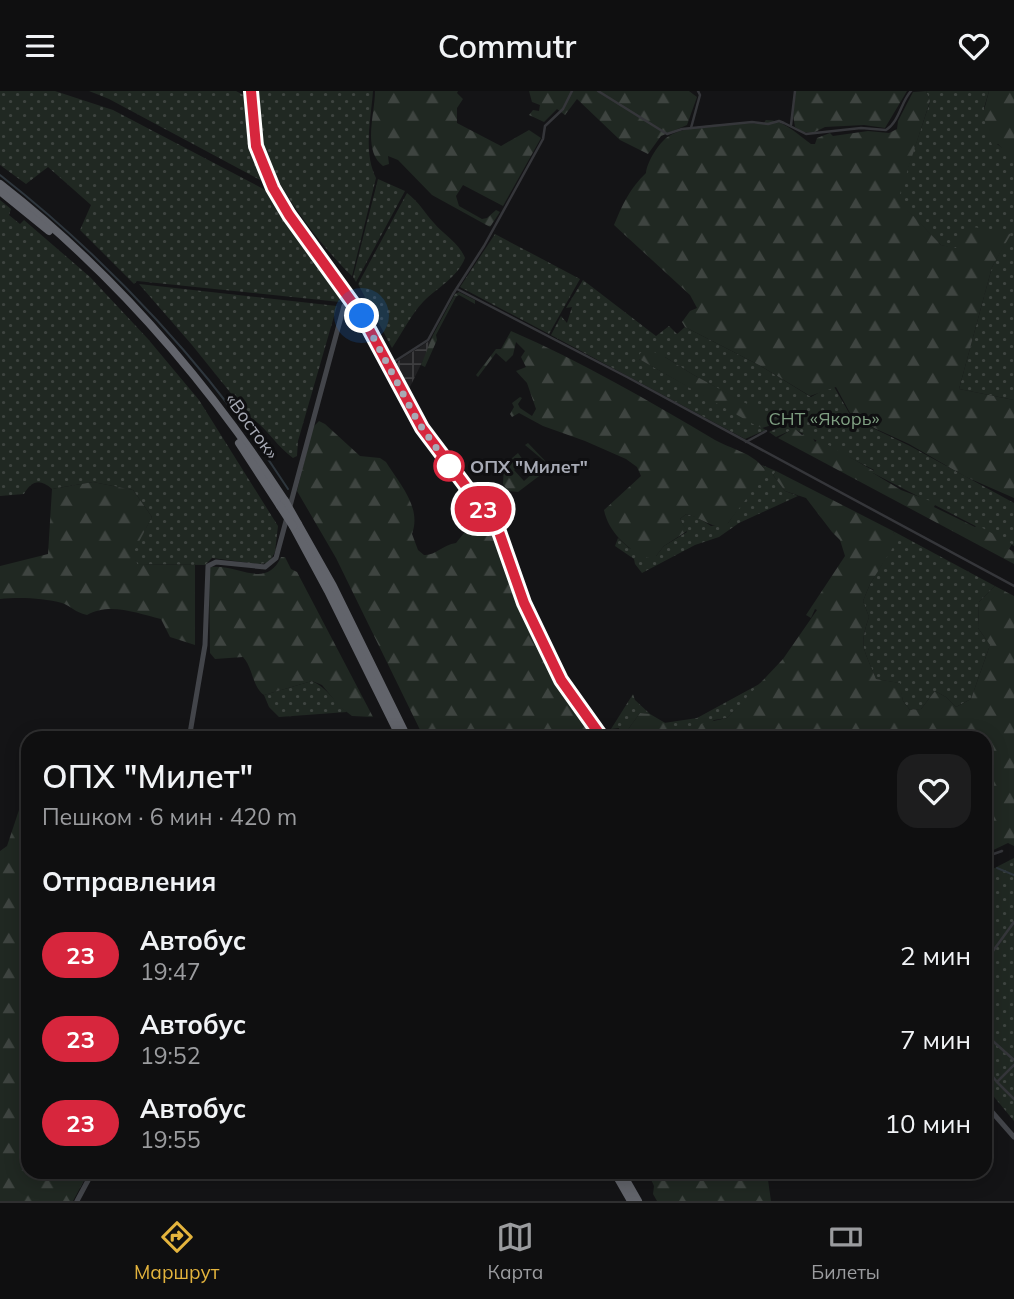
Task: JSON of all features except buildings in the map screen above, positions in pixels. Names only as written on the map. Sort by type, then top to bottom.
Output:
[{"type":"highway","name":"«Восток»","points":[[0,184],[82,254],[158,333],[215,402],[283,504],[333,586],[404,731]]},
{"type":"highway","name":"«Восток»","points":[[0,191],[83,262],[148,328],[228,426],[283,504]]},
{"type":"highway","name":"«Восток»","points":[[296,525],[397,731]]},
{"type":"highway","points":[[618,1179],[631,1201]]},
{"type":"highway","points":[[625,1179],[638,1201]]},
{"type":"street","points":[[251,91],[256,146],[267,175],[289,215],[351,298],[425,434],[498,529],[524,603],[561,680],[597,731]]},
{"type":"street","points":[[388,365],[428,339],[484,246],[543,139],[545,126],[563,109],[572,91]]},
{"type":"street","points":[[597,91],[667,134],[691,128],[752,122],[768,124],[779,121],[811,135],[829,130],[886,130],[894,124],[904,100],[911,91]]},
{"type":"street","points":[[691,128],[700,95],[698,91]]},
{"type":"street","points":[[791,125],[795,91]]},
{"type":"street","points":[[457,289],[592,358],[1014,586]]},
{"type":"street","points":[[189,731],[205,645],[208,566],[216,562],[265,567],[276,558],[340,319],[344,306],[351,298]]},
{"type":"street","points":[[746,442],[766,431]]},
{"type":"street","points":[[992,855],[1002,851]]},
{"type":"street","points":[[992,952],[1014,922]]},
{"type":"street","points":[[992,1040],[1014,1060]]},
{"type":"street","points":[[997,1082],[1014,1065]]},
{"type":"street","points":[[992,1076],[1014,1099]]},
{"type":"street","points":[[992,1112],[1014,1137]]},
{"type":"street","points":[[77,1201],[89,1179]]},
{"type":"shaded area","points":[[434,338],[406,395],[392,365]]},
{"type":"green space","points":[[0,91],[55,91],[113,110],[271,193],[339,292],[340,302],[137,281],[134,284],[80,230],[91,205],[48,167],[26,184],[0,165]]},
{"type":"green space","points":[[89,91],[236,91],[249,98],[255,152],[267,181],[264,182],[109,99]]},
{"type":"green space","points":[[259,91],[373,91],[369,146],[376,178],[352,276],[299,213],[275,174],[261,140]]},
{"type":"green space","points":[[375,91],[458,91],[463,99],[457,108],[457,123],[501,146],[529,130],[541,138],[503,206],[463,185],[456,196],[459,206],[482,219],[496,210],[500,212],[490,227],[432,195],[398,160],[388,156],[389,164],[383,166],[377,159],[371,141]]},
{"type":"green space","points":[[529,91],[689,91],[697,97],[687,125],[661,136],[648,154],[620,140],[577,99],[565,115],[557,109],[544,122],[529,115],[533,110],[539,111],[540,105],[532,102]]},
{"type":"green space","points":[[796,91],[907,91],[885,128],[864,125],[825,127],[813,133],[803,132],[795,127],[793,115]]},
{"type":"green space","points":[[926,91],[989,91],[984,108],[992,144],[1014,152],[1014,400],[959,389],[992,267],[1010,234],[956,249],[941,245],[897,200],[930,102]]},
{"type":"green space","points":[[926,91],[930,101],[898,200],[941,245],[956,248],[968,226],[1011,234],[992,267],[959,389],[1014,400],[1014,498],[966,477],[909,444],[861,422],[850,413],[836,387],[810,396],[759,365],[685,327],[682,322],[690,311],[697,308],[690,295],[614,225],[627,197],[646,173],[658,147],[669,136],[678,132],[715,125],[763,124],[766,120],[784,125],[811,144],[815,144],[817,138],[830,133],[833,136],[868,131],[889,133],[897,129],[898,121],[913,92]]},
{"type":"green space","points":[[989,91],[1014,91],[1014,152],[1007,154],[998,144],[992,145],[983,114]]},
{"type":"green space","points":[[378,179],[405,191],[356,282],[353,277]]},
{"type":"green space","points":[[407,193],[465,258],[452,277],[419,307],[392,348],[358,284]]},
{"type":"green space","points":[[0,200],[11,209],[9,215],[20,224],[24,220],[90,277],[148,339],[199,400],[278,526],[275,552],[269,563],[212,558],[205,565],[137,564],[132,553],[152,517],[133,490],[93,482],[52,489],[40,482],[30,486],[24,494],[0,496]]},
{"type":"green space","points":[[495,234],[580,279],[549,334],[460,287]]},
{"type":"green space","name":"СНТ «Якорь»","points":[[583,280],[656,336],[669,326],[677,334],[685,327],[759,365],[811,397],[833,385],[852,418],[910,446],[1014,503],[1014,546],[794,429],[776,437],[769,432],[793,421],[796,415],[782,422],[775,414],[767,416],[665,357],[639,359],[766,430],[745,439],[551,335],[561,316],[567,323],[572,307],[566,308]]},
{"type":"green space","points":[[139,284],[337,306],[298,441],[297,456],[293,458],[250,417]]},
{"type":"green space","points":[[459,292],[475,300],[475,304],[459,295],[456,297],[436,335],[437,340],[425,367],[421,365],[433,335],[455,294]]},
{"type":"green space","points":[[511,331],[589,368],[715,440],[749,455],[765,470],[759,482],[722,527],[686,514],[680,519],[687,531],[664,546],[656,556],[648,558],[633,551],[614,533],[604,510],[641,476],[637,467],[626,459],[543,426],[519,413],[512,417],[512,403],[520,397],[520,408],[532,416],[536,409],[527,383],[516,371],[526,367],[521,357],[525,351],[516,342],[513,355],[506,362],[496,353],[478,377],[476,375],[496,349],[501,349]]},
{"type":"green space","points":[[645,348],[767,415],[775,414],[782,422],[762,428],[753,424],[639,359],[638,356]]},
{"type":"green space","points":[[319,421],[360,456],[380,458],[386,462],[412,505],[412,534],[418,550],[424,555],[456,543],[472,523],[475,511],[449,476],[452,474],[488,519],[491,531],[499,540],[512,585],[530,624],[531,634],[543,647],[567,696],[593,731],[421,731],[336,558],[297,491],[313,427]]},
{"type":"green space","points":[[794,428],[802,435],[806,433],[812,436],[815,442],[818,439],[874,471],[873,473],[901,490],[936,503],[934,507],[975,527],[977,525],[1012,544],[1009,549],[1014,552],[1014,564],[778,438]]},
{"type":"green space","points":[[528,443],[551,467],[518,492],[508,491],[503,484],[504,465],[518,453],[523,460],[514,470],[524,481],[549,465],[525,445]]},
{"type":"green space","points":[[762,465],[776,471],[773,475],[785,491],[798,496],[642,573],[634,559],[615,546],[618,538],[629,548],[656,556],[664,546],[687,532],[680,519],[686,514],[711,526],[728,523],[765,470]]},
{"type":"green space","points":[[776,471],[893,531],[897,541],[870,584],[863,601],[869,617],[863,643],[876,679],[900,683],[903,701],[910,710],[921,709],[935,691],[956,707],[971,699],[990,645],[978,628],[979,602],[995,586],[1014,596],[1014,846],[1008,843],[992,851],[992,731],[696,731],[695,725],[727,718],[783,659],[817,610],[815,609],[811,618],[806,615],[845,556],[840,540],[806,498],[785,491],[773,475]]},
{"type":"green space","points":[[93,482],[133,490],[152,517],[133,553],[137,564],[195,565],[195,645],[170,637],[161,619],[133,612],[104,609],[87,615],[55,601],[31,598],[0,599],[0,566],[48,554],[52,489]]},
{"type":"green space","points":[[893,531],[995,586],[979,602],[978,628],[990,645],[971,699],[956,707],[935,691],[921,709],[910,710],[903,701],[899,683],[876,679],[866,655],[863,643],[869,617],[863,601],[896,541]]},
{"type":"green space","points":[[281,557],[285,557],[291,569],[297,572],[373,717],[352,716],[339,706],[322,685],[312,681],[264,695],[257,687],[243,657],[215,659],[210,653],[211,567],[260,574],[275,567]]},
{"type":"green space","points":[[312,681],[322,687],[347,712],[279,717],[269,707],[264,695]]},
{"type":"green space","points":[[763,682],[727,718],[714,720],[702,731],[677,731],[664,723],[697,718]]},
{"type":"green space","points":[[633,694],[635,700],[650,714],[640,713],[627,731],[611,729]]},
{"type":"green space","points":[[640,713],[650,714],[679,731],[627,731]]},
{"type":"green space","points":[[20,807],[21,1179],[85,1179],[73,1201],[0,1201],[0,851],[7,846]]},
{"type":"green space","points":[[1014,858],[1014,1121],[992,1094],[992,869]]},
{"type":"green space","points":[[651,1179],[768,1179],[771,1201],[657,1201],[653,1194],[654,1186]]},
{"type":"waterway","points":[[0,175],[81,244],[157,320],[226,402],[288,489]]},
{"type":"waterway","points":[[997,868],[1014,875]]},
{"type":"bus line","name":"23","points":[[251,91],[256,146],[273,188],[289,215],[351,298],[422,428],[498,529],[524,603],[561,680],[597,731]]},
{"type":"place","name":"ОПХ \"Милет\"","points":[[449,466]]},
{"type":"route","points":[[362,316],[418,422],[449,466]]}]
